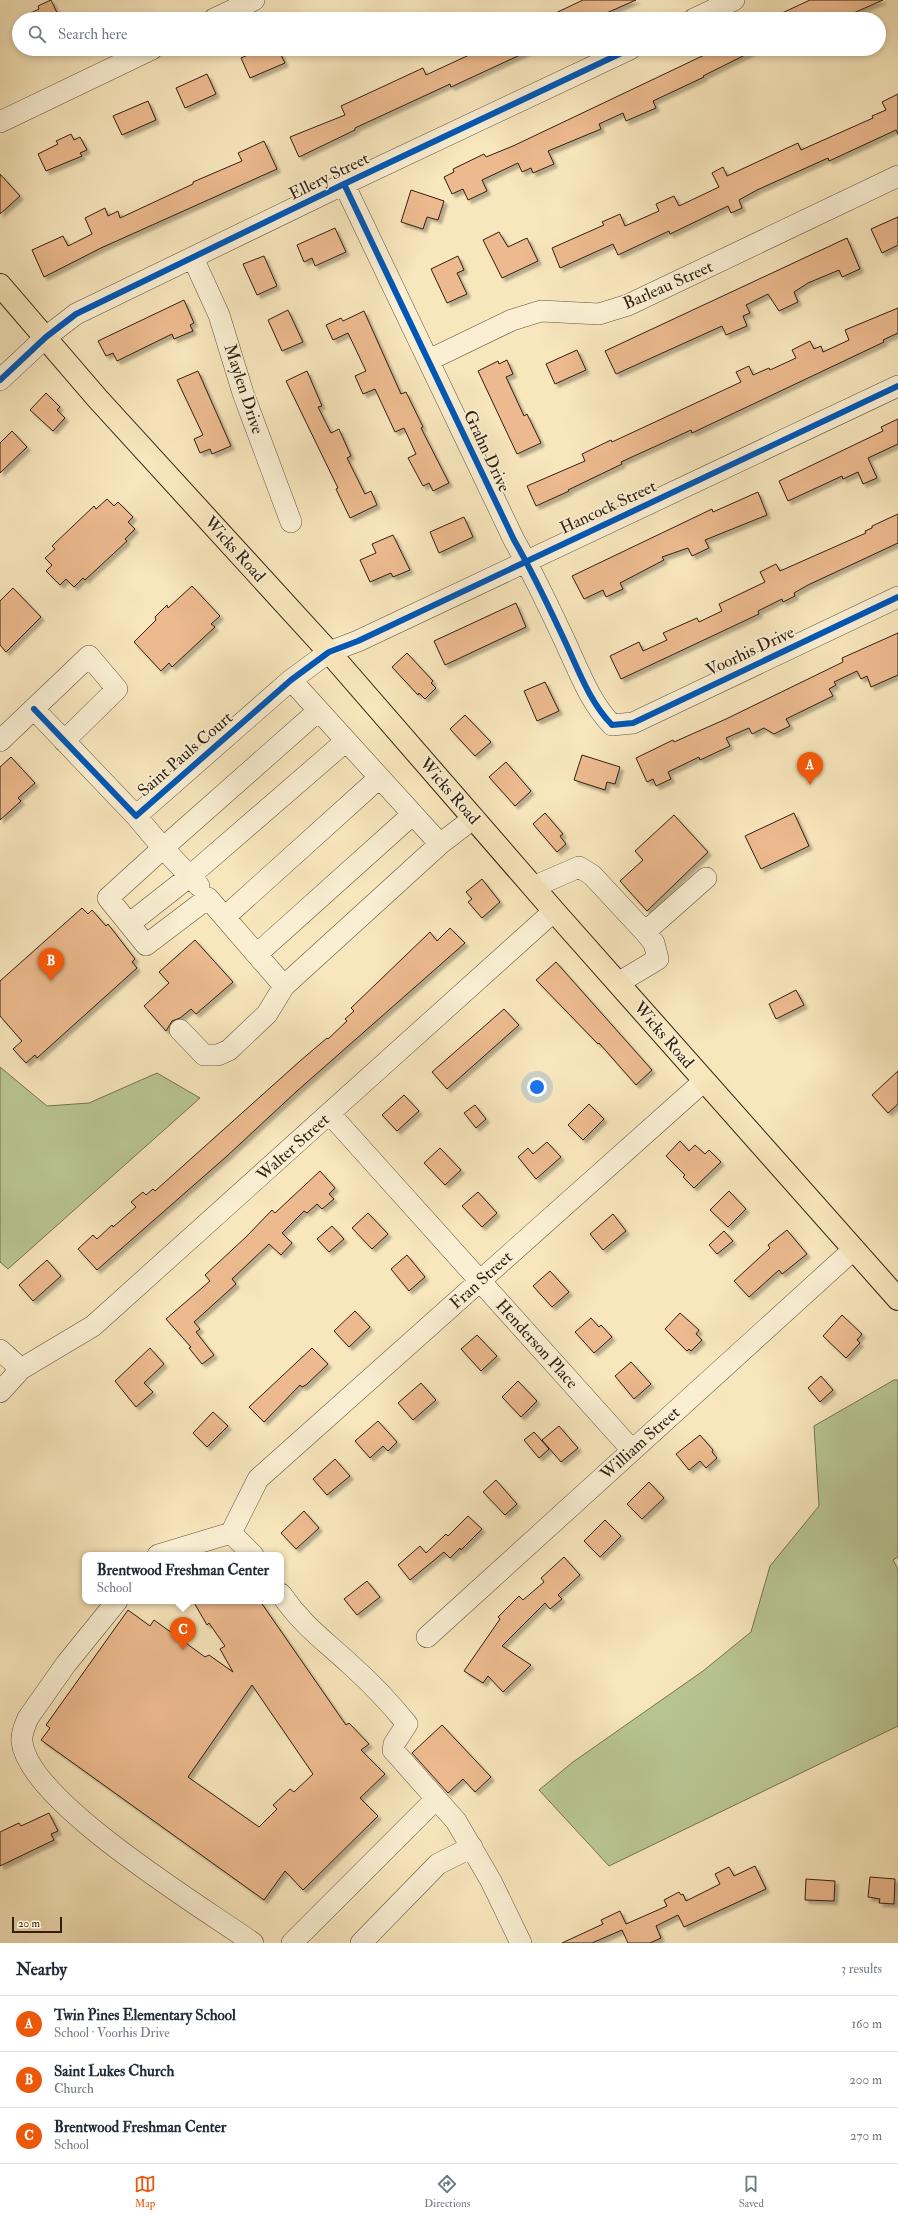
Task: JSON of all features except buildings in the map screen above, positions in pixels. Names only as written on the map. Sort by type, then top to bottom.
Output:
[{"type":"main road","name":"Wicks Road","points":[[0,285],[97,398],[329,652],[618,984],[898,1299]]},
{"type":"street","points":[[229,12],[254,0]]},
{"type":"street","points":[[709,12],[734,0]]},
{"type":"street","points":[[0,122],[137,56]]},
{"type":"street","name":"Ellery Street","points":[[0,380],[46,337],[76,314],[344,184],[615,56]]},
{"type":"street","name":"Barleau Street","points":[[429,360],[512,320],[540,311],[598,314],[628,305],[898,176]]},
{"type":"street","name":"Grahn Drive","points":[[344,184],[514,540],[541,588],[588,691],[599,712],[612,725]]},
{"type":"street","name":"Maylen Drive","points":[[192,258],[219,315],[243,393],[291,522]]},
{"type":"street","name":"Hancock Street","points":[[329,652],[358,641],[898,386]]},
{"type":"street","name":"Voorhis Drive","points":[[612,725],[633,723],[898,596]]},
{"type":"street","name":"Saint Pauls Court","points":[[34,709],[136,816],[291,680],[329,652]]},
{"type":"street","points":[[0,741],[89,656],[118,689],[64,741]]},
{"type":"street","points":[[291,680],[440,844]]},
{"type":"street","points":[[208,898],[146,945],[108,898],[318,711]]},
{"type":"street","points":[[129,924],[190,876],[346,741]]},
{"type":"street","points":[[226,916],[379,778]]},
{"type":"street","points":[[257,954],[413,814]]},
{"type":"street","points":[[136,816],[163,848],[226,916],[284,986]]},
{"type":"street","points":[[180,1030],[204,1055],[218,1055],[229,1050],[267,1014],[284,986],[440,844],[474,818]]},
{"type":"street","points":[[533,887],[579,867],[592,875],[645,932],[654,943],[658,959],[618,984]]},
{"type":"street","points":[[645,932],[706,878]]},
{"type":"street","name":"Walter Street","points":[[0,1392],[21,1369],[93,1326],[554,911]]},
{"type":"street","name":"Fran Street","points":[[230,1533],[258,1478],[704,1081]]},
{"type":"street","name":"Henderson Place","points":[[330,1114],[632,1450]]},
{"type":"street","name":"William Street","points":[[427,1637],[854,1249]]},
{"type":"street","points":[[0,1350],[21,1369]]},
{"type":"street","points":[[168,1552],[230,1533],[250,1552]]},
{"type":"street","points":[[284,1598],[293,1612],[313,1634],[356,1670],[385,1698],[407,1724],[394,1744],[393,1750],[456,1821],[491,1881],[521,1943]]},
{"type":"street","points":[[115,1604],[66,1664],[28,1718],[24,1728],[22,1741],[26,1754],[33,1769],[53,1793],[98,1834],[253,1943]]},
{"type":"street","points":[[295,1940],[436,1799]]},
{"type":"street","points":[[361,1943],[438,1864],[472,1847]]},
{"type":"green space","points":[[0,1067],[47,1106],[89,1103],[157,1073],[200,1098],[8,1269],[0,1262]]},
{"type":"green space","points":[[894,1380],[898,1380],[898,1557],[893,1560],[898,1569],[898,1726],[609,1866],[539,1790],[573,1762],[703,1671],[751,1632],[770,1566],[819,1506],[814,1426]]},
{"type":"cycle path","points":[[0,380],[46,337],[76,314],[344,184],[615,56]]},
{"type":"cycle path","points":[[344,184],[514,540],[545,599],[584,682],[596,705],[612,725],[633,723],[898,597]]},
{"type":"cycle path","points":[[34,709],[136,816],[291,680],[329,652],[358,641],[898,386]]},
{"type":"place","name":"Twin Pines Elementary School","points":[[810,785]]},
{"type":"place","name":"Saint Lukes Church","points":[[51,981]]},
{"type":"place","name":"Brentwood Freshman Center","points":[[183,1650]]}]
